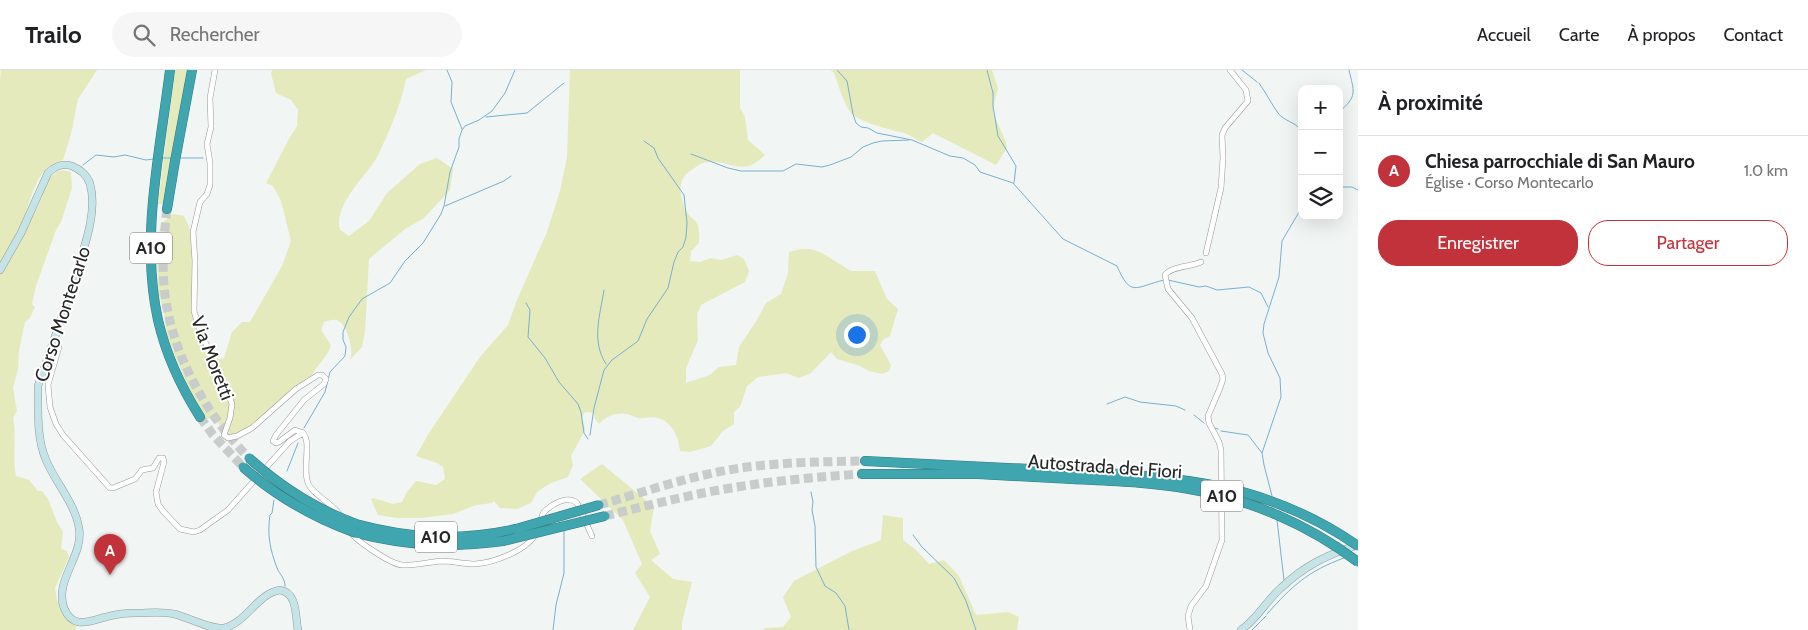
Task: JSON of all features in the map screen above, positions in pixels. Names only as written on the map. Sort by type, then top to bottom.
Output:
[{"type":"highway","name":"A10","points":[[170,70],[153,198],[152,276],[154,299],[165,344],[182,386],[200,417]]},
{"type":"highway","name":"A10","points":[[168,209],[174,161],[192,70]]},
{"type":"highway","name":"A10","points":[[249,458],[270,477],[301,498],[356,528],[428,537],[461,537],[516,529],[599,505]]},
{"type":"highway","name":"Autostrada dei Fiori","points":[[865,461],[1072,475],[1189,489],[1237,500],[1264,509],[1307,529],[1358,562]]},
{"type":"highway","name":"A10","points":[[243,467],[272,491],[320,519],[356,528],[398,542],[433,546],[464,546],[503,541],[605,516]]},
{"type":"highway","name":"Autostrada dei Fiori","points":[[862,474],[1072,475],[1175,478],[1234,489],[1287,507],[1318,522],[1358,546]]},
{"type":"main road","name":"Corso Montecarlo","points":[[0,270],[19,238],[48,173],[55,167],[64,164],[75,167],[82,172],[90,184],[92,199],[88,234],[55,340],[38,386],[40,440],[44,455],[71,506],[80,530],[76,554],[63,584],[62,592],[64,605],[70,617],[77,622],[84,623],[117,614],[163,612],[182,616],[213,628],[223,628],[232,625],[268,595],[280,590],[288,592],[293,599],[298,630]]},
{"type":"main road","points":[[1241,630],[1280,588],[1294,576],[1325,556],[1358,546]]},
{"type":"street","name":"Via Moretti","points":[[215,70],[210,98],[211,127],[207,144],[210,156],[210,185],[200,202],[193,232],[196,261],[194,311],[203,341],[214,358],[220,379],[231,400],[232,408],[224,435],[228,438],[247,432],[296,390],[318,375],[322,375],[326,379],[324,384],[312,393],[296,410],[273,441],[279,442],[295,430],[303,433]]},
{"type":"street","points":[[1206,253],[1221,188],[1222,135],[1225,128],[1248,101],[1246,90],[1230,70]]},
{"type":"street","points":[[1190,630],[1188,616],[1191,606],[1206,586],[1222,540],[1221,450],[1220,442],[1209,423],[1208,416],[1223,379],[1218,363],[1192,318],[1166,285],[1166,275],[1168,271],[1173,269],[1201,262]]},
{"type":"street","points":[[55,340],[59,347],[47,391],[57,427],[110,488],[135,479],[142,470],[153,468],[160,458],[164,458],[156,499],[163,512],[180,529],[186,531],[200,530],[223,514],[290,441],[303,433],[307,440],[305,471],[308,484],[340,514],[353,537],[394,562],[405,565],[454,561],[473,564],[503,558],[534,538],[545,512],[565,499],[577,503],[592,536]]},
{"type":"green space","points":[[1,70],[97,70],[78,99],[71,134],[63,160],[54,163],[41,175],[32,193],[23,220],[32,215],[37,208],[51,177],[62,170],[71,172],[72,188],[36,286],[32,304],[35,307],[30,318],[25,322],[19,351],[18,369],[13,388],[17,411],[13,418],[16,476],[29,480],[38,491],[42,491],[48,499],[63,532],[61,549],[67,551],[69,557],[55,588],[57,600],[64,615],[67,620],[77,625],[75,630],[0,630]]},
{"type":"green space","points":[[175,70],[187,70],[164,204],[158,204]]},
{"type":"green space","points":[[272,70],[426,70],[406,79],[398,109],[379,154],[345,202],[339,221],[340,230],[349,236],[369,221],[387,193],[420,164],[437,158],[453,169],[450,190],[424,218],[405,229],[369,259],[365,331],[362,347],[349,361],[351,347],[343,325],[334,320],[324,322],[321,330],[331,345],[328,353],[313,374],[248,429],[229,436],[223,433],[216,418],[205,419],[200,413],[166,333],[164,312],[158,291],[156,262],[158,237],[161,224],[173,214],[184,216],[191,232],[193,247],[193,299],[197,325],[201,338],[211,355],[216,360],[224,358],[232,332],[242,322],[250,322],[282,266],[291,241],[281,201],[273,186],[266,183],[297,126],[298,110],[291,100],[276,93]]},
{"type":"green space","points":[[570,70],[740,70],[740,108],[745,117],[748,140],[765,155],[748,166],[741,167],[720,162],[701,164],[685,175],[682,180],[681,192],[684,205],[699,231],[699,243],[691,251],[690,261],[700,262],[711,258],[721,260],[737,255],[744,259],[749,271],[745,282],[701,305],[697,314],[698,340],[686,368],[686,383],[710,375],[719,367],[736,365],[739,347],[766,303],[781,294],[788,273],[789,252],[801,249],[810,249],[822,253],[851,271],[875,271],[887,299],[898,309],[890,336],[883,340],[880,345],[891,365],[889,371],[882,374],[869,371],[860,366],[837,359],[831,352],[811,373],[799,378],[786,373],[758,377],[747,386],[740,407],[734,412],[734,424],[723,431],[711,446],[690,452],[680,451],[674,431],[667,423],[658,418],[638,418],[627,414],[616,414],[599,424],[595,419],[594,413],[585,412],[582,418],[585,429],[571,456],[573,465],[568,477],[551,483],[537,492],[531,503],[517,509],[500,508],[494,501],[492,503],[476,505],[453,514],[421,518],[397,518],[378,515],[371,499],[393,504],[402,502],[416,481],[436,485],[445,479],[443,467],[416,456],[429,433],[480,357],[508,325],[547,232],[560,191],[567,157]]},
{"type":"green space","points":[[830,70],[992,70],[998,88],[993,108],[994,115],[1007,148],[996,165],[933,133],[922,142],[904,133],[860,119],[854,116],[848,109],[834,73]]},
{"type":"green space","points":[[602,464],[654,507],[650,531],[660,554],[651,560],[673,579],[692,582],[682,622],[682,630],[633,630],[650,597],[635,573],[642,564],[623,520],[580,479]]},
{"type":"green space","points":[[883,515],[903,518],[903,540],[929,564],[944,560],[959,576],[976,615],[1008,612],[1019,617],[1017,630],[764,630],[765,628],[783,627],[791,617],[783,597],[794,581],[850,552],[881,540]]},
{"type":"waterway","points":[[447,70],[452,82],[451,102],[462,129]]},
{"type":"waterway","points":[[304,428],[325,392],[330,372],[345,356],[346,347],[343,340],[343,332],[349,317],[362,299],[390,283],[405,261],[423,243],[444,206],[450,172],[459,147],[462,130],[465,126],[479,120],[492,111],[505,93],[515,70]]},
{"type":"waterway","points":[[837,70],[847,81],[853,114],[856,123],[861,127],[868,128],[877,133],[912,140],[950,156],[963,158],[975,165],[980,172],[1013,183],[1063,239],[1117,266],[1126,283],[1130,286],[1135,288],[1164,280]]},
{"type":"waterway","points":[[987,70],[993,93],[993,106],[998,136],[1016,166],[1014,183]]},
{"type":"waterway","points":[[1242,70],[1257,82]]},
{"type":"waterway","points":[[1343,109],[1353,93],[1349,70]]},
{"type":"waterway","points":[[486,117],[527,113],[564,83]]},
{"type":"waterway","points":[[1259,83],[1278,113],[1298,127]]},
{"type":"waterway","points":[[691,154],[741,171],[783,171],[796,164],[822,167],[830,165],[851,157],[863,147],[873,143],[909,140]]},
{"type":"waterway","points":[[590,435],[594,408],[604,370],[612,360],[638,341],[647,319],[668,288],[674,262],[678,252],[683,247],[686,237],[687,223],[684,195],[658,158],[654,148],[644,141]]},
{"type":"waterway","points":[[83,165],[96,155],[114,157],[125,155],[146,160],[153,159]]},
{"type":"waterway","points":[[163,158],[171,158]]},
{"type":"waterway","points":[[181,158],[203,158]]},
{"type":"waterway","points":[[445,206],[504,181],[511,176]]},
{"type":"waterway","points":[[1343,187],[1352,187],[1358,190]]},
{"type":"waterway","points":[[1272,496],[1262,453],[1281,397],[1280,378],[1268,353],[1263,333],[1264,324],[1279,277],[1282,241],[1298,214]]},
{"type":"waterway","points":[[1168,280],[1199,287],[1206,286],[1217,290],[1249,287],[1261,293],[1268,307]]},
{"type":"waterway","points":[[604,290],[598,337],[601,355],[606,364]]},
{"type":"waterway","points":[[526,303],[530,310],[528,337],[545,358],[559,382],[578,404],[584,433],[588,439]]},
{"type":"waterway","points":[[1107,404],[1125,397],[1140,402],[1176,406],[1185,410]]},
{"type":"waterway","points":[[1194,415],[1204,423]]},
{"type":"waterway","points":[[1214,428],[1218,429]]},
{"type":"waterway","points":[[1221,431],[1248,435],[1262,453]]},
{"type":"waterway","points":[[287,471],[298,443]]},
{"type":"waterway","points":[[811,492],[815,526],[816,567],[825,586],[836,593],[845,606],[849,630]]},
{"type":"waterway","points":[[274,500],[269,522],[270,542],[277,568],[285,586]]},
{"type":"waterway","points":[[1277,520],[1284,580]]},
{"type":"waterway","points":[[553,630],[556,605],[564,573],[564,531]]},
{"type":"waterway","points":[[913,535],[922,547],[954,578],[966,601],[976,630]]},
{"type":"waterway","points":[[1267,614],[1301,580],[1320,568],[1344,558]]},
{"type":"waterway","points":[[1252,630],[1266,616]]},
{"type":"tunnel","points":[[167,209],[163,276],[173,334],[192,379],[204,401],[249,458]]},
{"type":"tunnel","points":[[200,417],[213,435],[243,467]]},
{"type":"tunnel","points":[[599,505],[684,480],[732,469],[789,463],[865,461]]},
{"type":"tunnel","points":[[605,516],[680,498],[742,486],[862,474]]},
{"type":"place","name":"Chiesa parrocchiale di San Mauro","points":[[110,575]]}]
